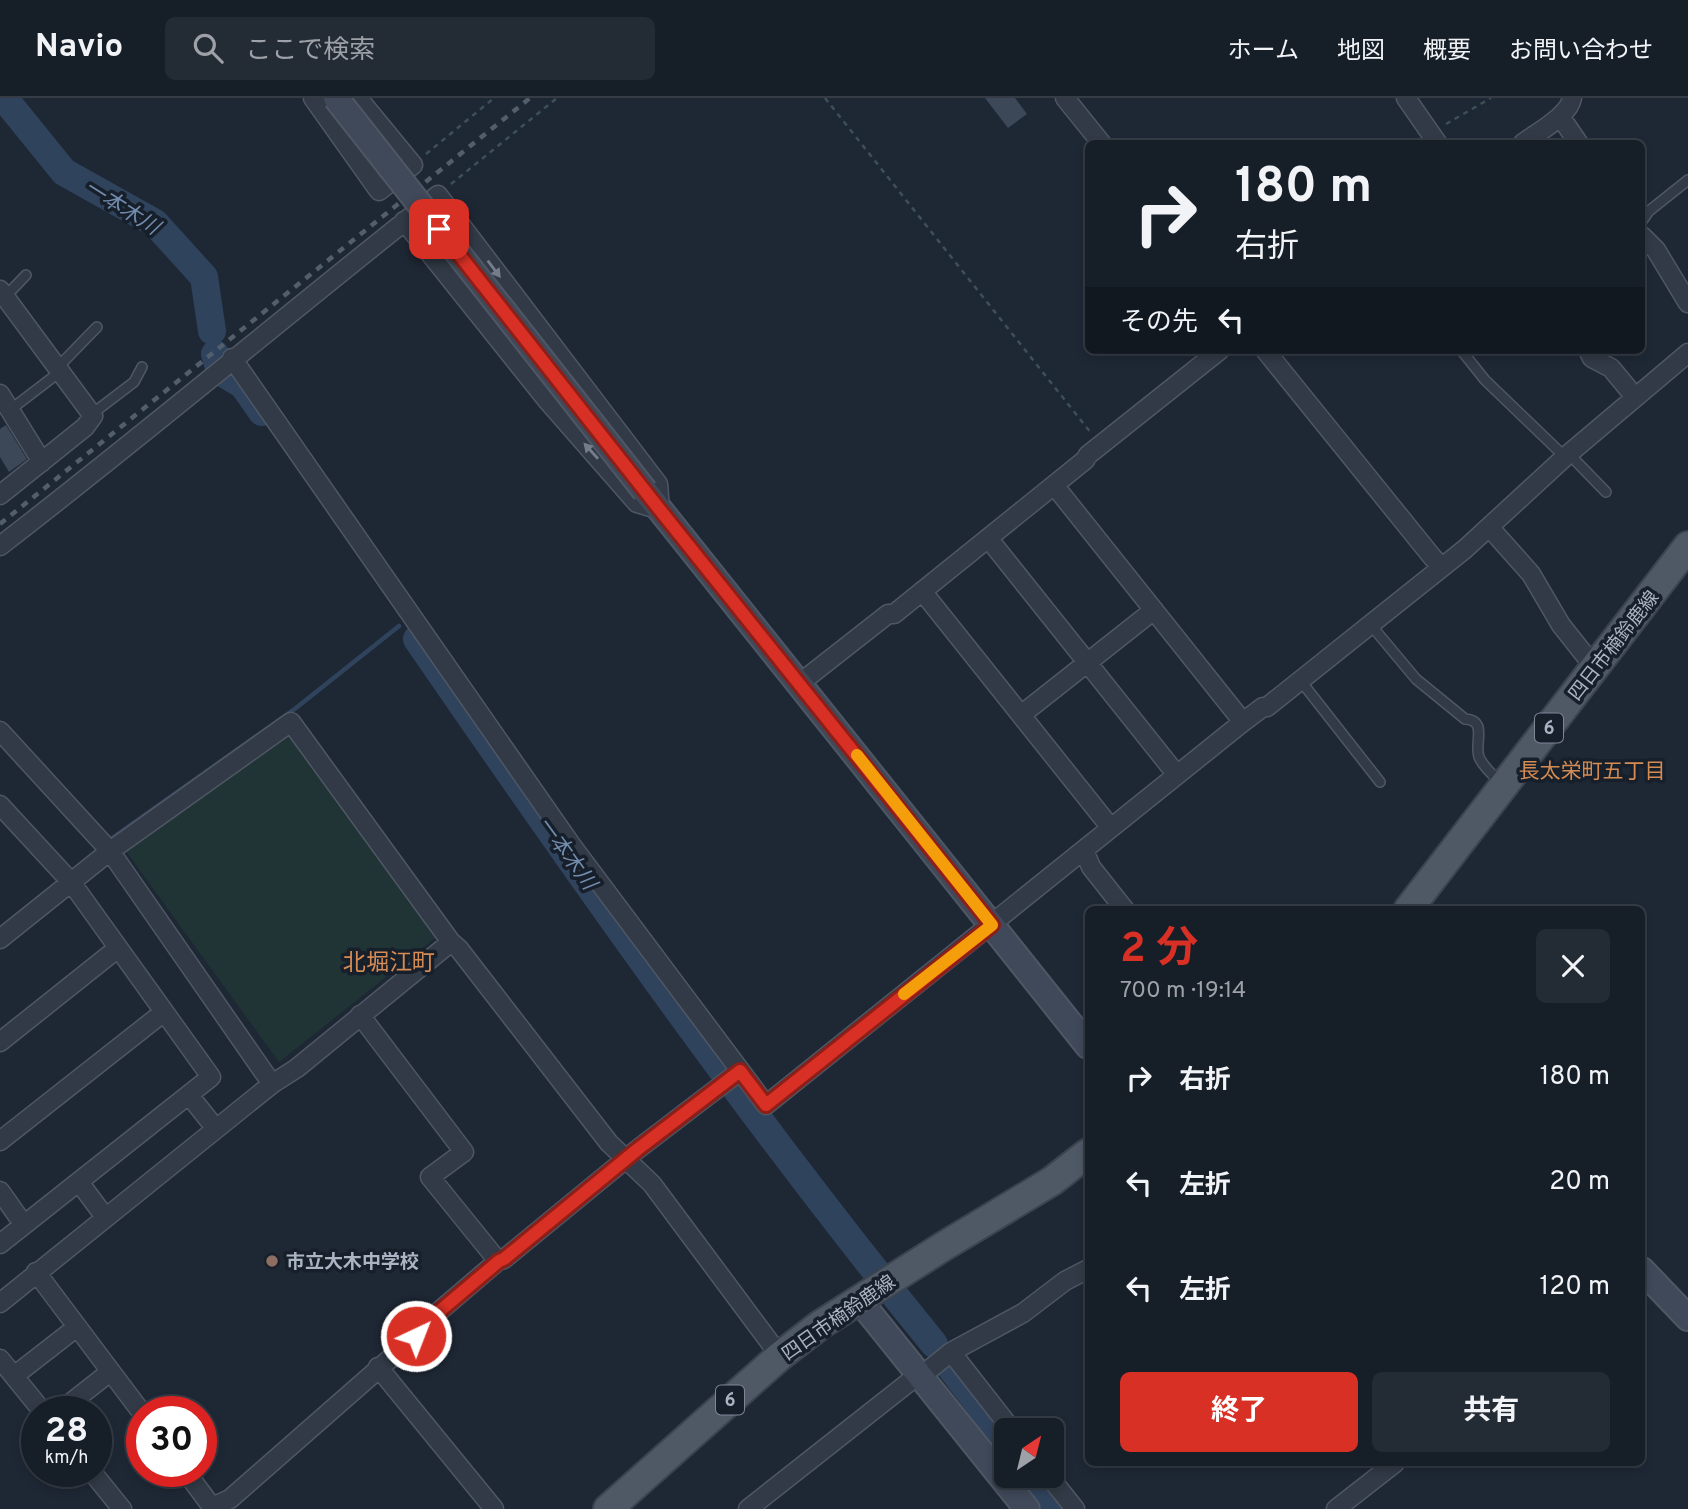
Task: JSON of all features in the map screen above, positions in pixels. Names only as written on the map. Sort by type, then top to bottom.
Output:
[{"type":"main road","name":"四日市楠鈴鹿線","points":[[1411,906],[1688,546]]},
{"type":"main road","name":"四日市楠鈴鹿線","points":[[608,1509],[780,1356],[859,1300],[1052,1181],[1085,1155]]},
{"type":"street","points":[[313,98],[379,191],[413,165],[358,98]]},
{"type":"street","points":[[337,98],[652,500],[1085,1042]]},
{"type":"street","points":[[1065,98],[1099,140]]},
{"type":"street","points":[[1406,98],[1435,139]]},
{"type":"street","points":[[1527,140],[1571,106],[1572,98]]},
{"type":"street","points":[[1560,116],[1576,140]]},
{"type":"street","points":[[0,546],[438,195],[658,485],[652,500]]},
{"type":"street","points":[[404,221],[546,399],[637,503],[652,500]]},
{"type":"street","points":[[1645,239],[1683,280],[1688,303]]},
{"type":"street","points":[[0,495],[85,427],[93,416],[3,293]]},
{"type":"street","points":[[232,358],[572,846],[766,1105],[1490,528],[1567,455],[1688,353]]},
{"type":"street","points":[[800,683],[888,614],[894,614],[1215,354]]},
{"type":"street","points":[[1268,354],[1442,567]]},
{"type":"street","points":[[1590,354],[1592,358],[1611,368],[1635,397]]},
{"type":"street","points":[[0,394],[42,462]]},
{"type":"street","points":[[1054,485],[1244,722]]},
{"type":"street","points":[[1490,528],[1531,574],[1561,625],[1595,668]]},
{"type":"street","points":[[988,538],[1178,775]]},
{"type":"street","points":[[922,591],[1111,828]]},
{"type":"street","points":[[1021,715],[1154,610]]},
{"type":"street","points":[[3,929],[71,882],[106,847],[291,722],[452,942],[609,1143],[652,1184],[780,1356]]},
{"type":"street","points":[[0,731],[106,847],[272,1084]]},
{"type":"street","points":[[0,805],[71,882],[211,1077],[0,1244]]},
{"type":"street","points":[[1084,850],[1091,867],[1122,906]]},
{"type":"street","points":[[0,1303],[452,942]]},
{"type":"street","points":[[0,1042],[118,948]]},
{"type":"street","points":[[0,1141],[164,1012]]},
{"type":"street","points":[[360,1015],[464,1152],[430,1177],[499,1261]]},
{"type":"street","points":[[197,1487],[212,1508],[234,1504],[378,1367],[416,1336],[416,1331],[499,1261],[740,1071]]},
{"type":"street","points":[[189,1095],[216,1129]]},
{"type":"street","points":[[79,1182],[105,1217]]},
{"type":"street","points":[[0,1191],[24,1225]]},
{"type":"street","points":[[748,1509],[951,1352],[1023,1313],[1065,1281],[1085,1271]]},
{"type":"street","points":[[36,1272],[129,1396]]},
{"type":"street","points":[[1645,1273],[1688,1318]]},
{"type":"street","points":[[859,1300],[1027,1509]]},
{"type":"street","points":[[14,1376],[77,1327]]},
{"type":"street","points":[[951,1352],[1003,1418]]},
{"type":"street","points":[[0,1359],[30,1396]]},
{"type":"street","points":[[378,1367],[494,1509]]},
{"type":"street","points":[[80,1396],[110,1372]]},
{"type":"street","points":[[1336,1509],[1391,1466]]},
{"type":"street","points":[[104,1487],[122,1509]]},
{"type":"street","points":[[1058,1488],[1075,1509]]},
{"type":"lane","points":[[1645,216],[1688,180]]},
{"type":"lane","points":[[3,293],[26,275]]},
{"type":"lane","points":[[10,410],[59,369],[97,327]]},
{"type":"lane","points":[[1464,354],[1485,380],[1606,492]]},
{"type":"lane","points":[[92,414],[134,382],[142,367]]},
{"type":"lane","points":[[1370,624],[1416,678],[1465,719],[1472,719],[1477,724],[1480,731],[1479,757],[1504,786]]},
{"type":"lane","points":[[1300,680],[1380,782]]},
{"type":"path","points":[[413,165],[494,98]]},
{"type":"path","points":[[438,195],[557,98]]},
{"type":"path","points":[[825,98],[1100,445]]},
{"type":"path","points":[[1435,139],[1491,98]]},
{"type":"green space","points":[[287,728],[435,938],[279,1062],[123,847]]},
{"type":"building","points":[[985,98],[1015,98],[1027,114],[1008,128]]},
{"type":"building","points":[[6,425],[27,459],[9,472],[0,457],[0,429]]},
{"type":"waterway","name":"一本木川","points":[[4,98],[64,172],[155,223],[204,277],[212,331]]},
{"type":"waterway","name":"一本木川","points":[[215,354],[220,371],[243,385],[262,412]]},
{"type":"waterway","points":[[108,841],[296,708],[399,626]]},
{"type":"waterway","name":"一本木川","points":[[417,639],[668,997],[799,1172],[934,1344]]},
{"type":"waterway","name":"一本木川","points":[[948,1364],[994,1424]]},
{"type":"waterway","name":"一本木川","points":[[1043,1488],[1059,1509]]},
{"type":"railway","points":[[0,524],[530,98]]},
{"type":"slow traffic","points":[[857,755],[992,925],[904,994]]},
{"type":"place","name":"市立大木中学校","points":[[272,1261]]},
{"type":"district","name":"長太栄町五丁目","points":[[1592,771]]},
{"type":"district","name":"北堀江町","points":[[389,962]]},
{"type":"route","points":[[416,1336],[416,1331],[499,1261],[740,1071],[766,1105],[992,925],[439,229]]}]
